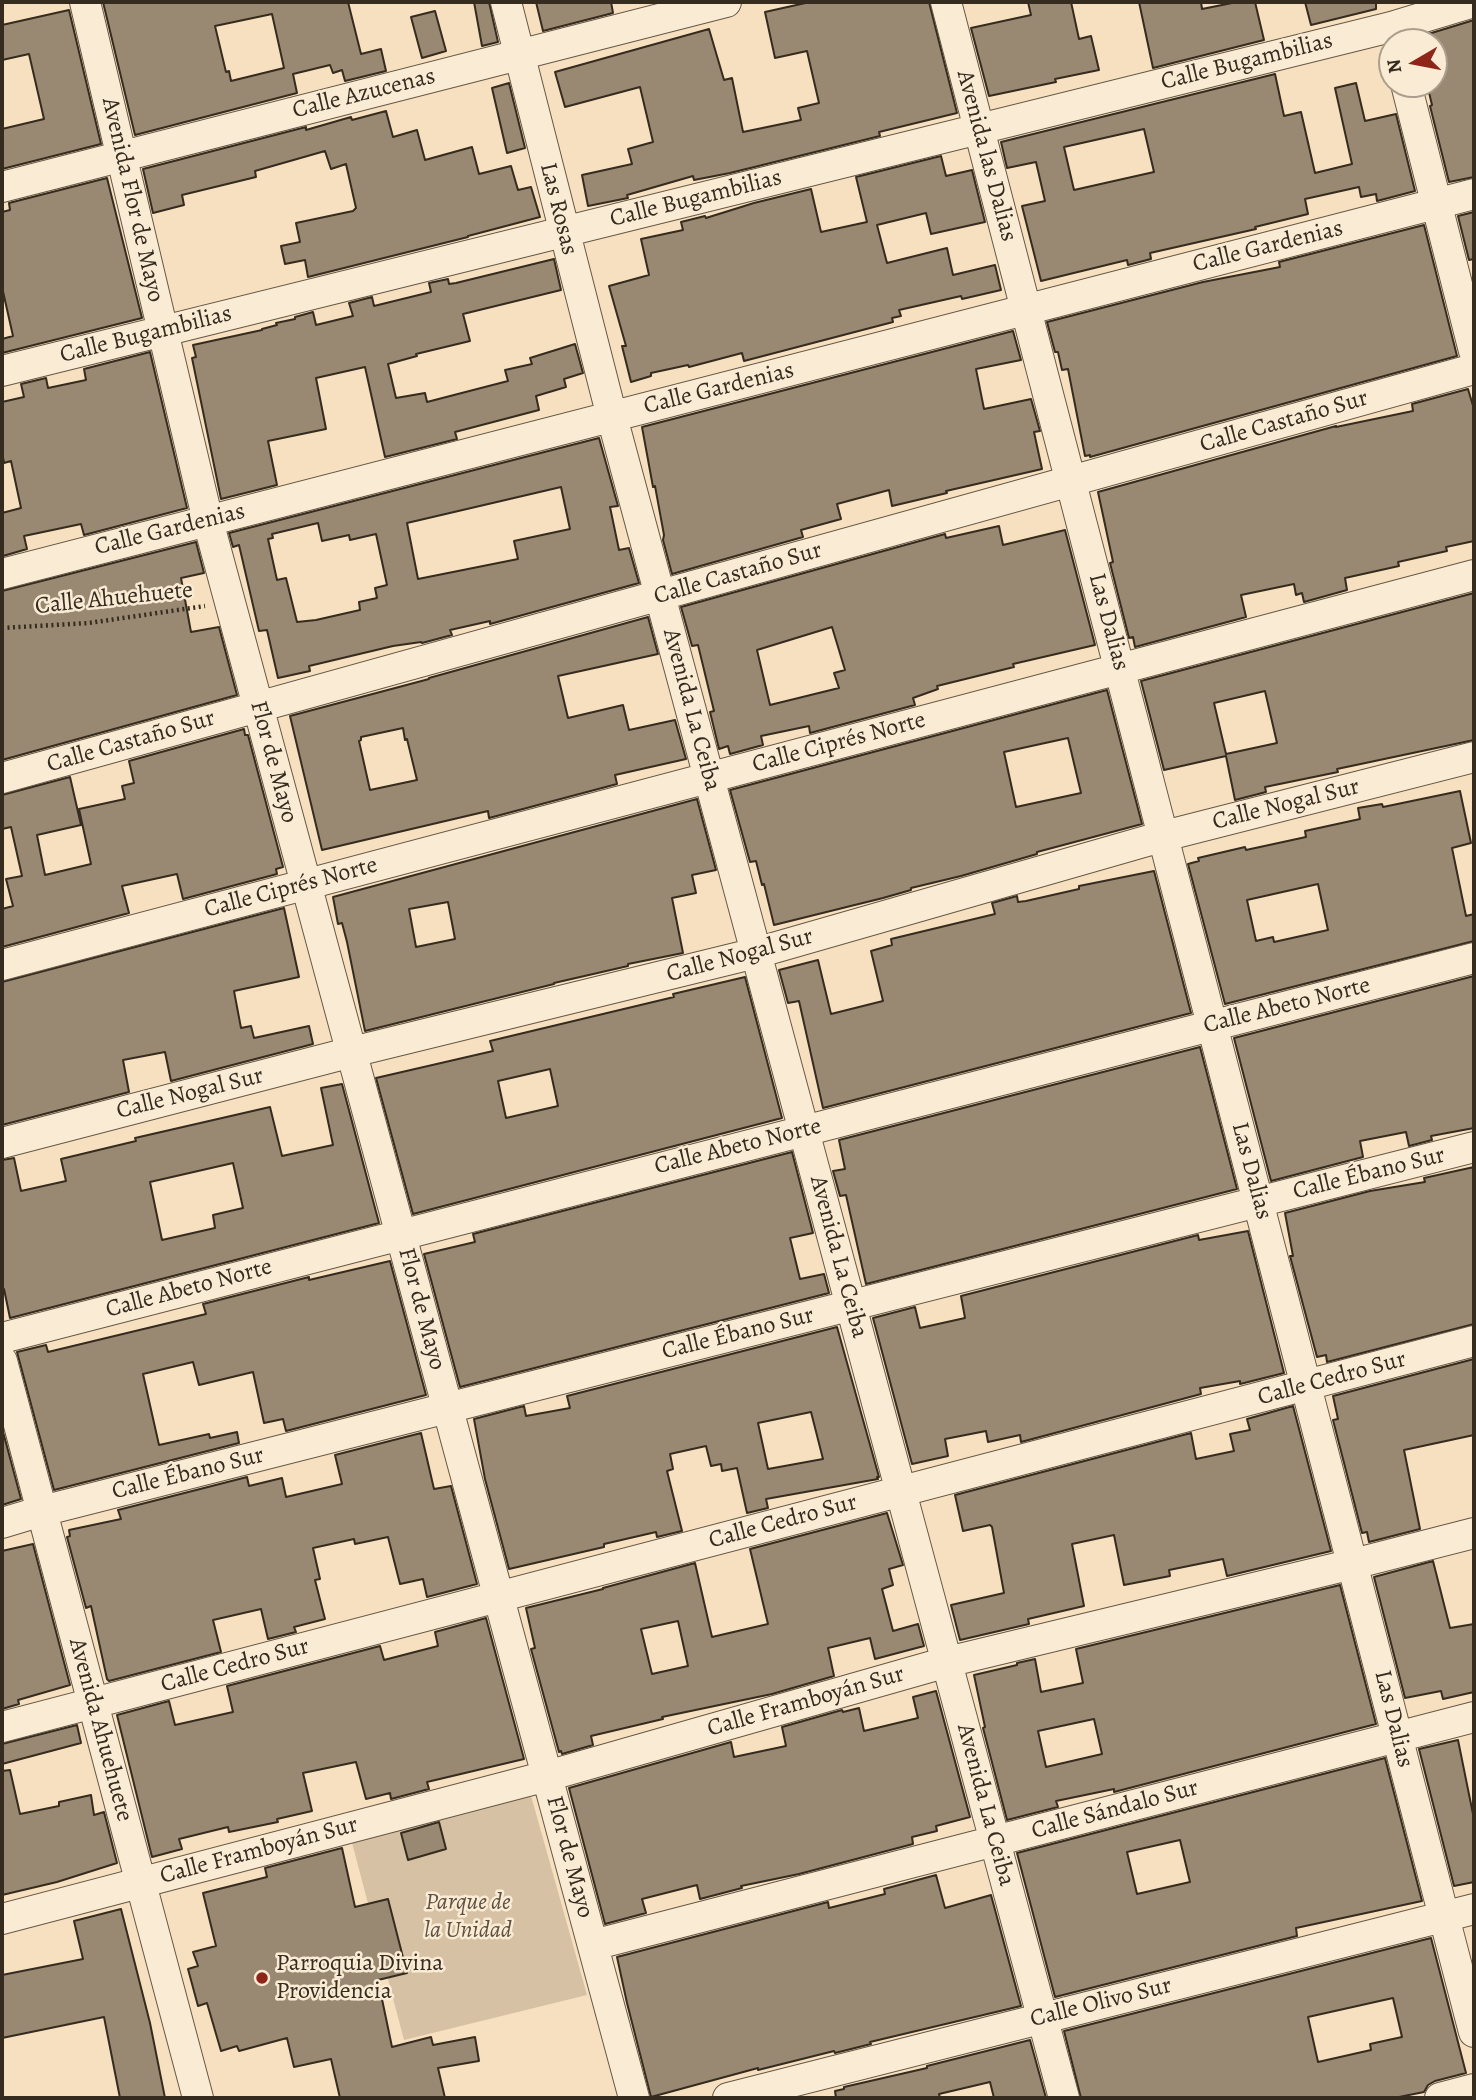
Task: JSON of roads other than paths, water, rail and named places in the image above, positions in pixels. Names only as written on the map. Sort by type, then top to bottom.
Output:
[{"type":"street","name":"Avenida Flor de Mayo","points":[[85,2],[208,521]]},
{"type":"street","name":"Las Rosas","points":[[506,2],[612,416]]},
{"type":"street","name":"Calle Azucenas","points":[[2,187],[726,2]]},
{"type":"street","name":"Avenida las Dalias","points":[[946,2],[1027,309]]},
{"type":"street","name":"Calle Bugambilias","points":[[2,371],[1474,2]]},
{"type":"street","points":[[1410,98],[1474,351]]},
{"type":"street","name":"Calle Gardenias","points":[[2,574],[1474,194]]},
{"type":"street","name":"Las Dalias","points":[[1027,309],[1474,2032]]},
{"type":"street","name":"Calle Castaño Sur","points":[[2,778],[1474,369]]},
{"type":"street","name":"Avenida La Ceiba","points":[[612,416],[1064,2098]]},
{"type":"street","name":"Flor de Mayo","points":[[208,521],[634,2098]]},
{"type":"street","name":"Calle Ciprés Norte","points":[[2,965],[1474,575]]},
{"type":"street","name":"Calle Nogal Sur","points":[[2,1143],[352,1052],[756,953],[1164,836],[1474,757]]},
{"type":"street","name":"Calle Abeto Norte","points":[[2,1338],[1474,958]]},
{"type":"street","name":"Calle Ébano Sur","points":[[2,1523],[1474,1147]]},
{"type":"street","name":"Calle Cedro Sur","points":[[2,1727],[1474,1341]]},
{"type":"street","name":"Avenida Ahuehuete","points":[[2,1361],[198,2098]]},
{"type":"street","name":"Calle Framboyán Sur","points":[[2,1919],[547,1776],[947,1662],[1474,1533]]},
{"type":"street","name":"Calle Sándalo Sur","points":[[593,1945],[1474,1717]]},
{"type":"street","name":"Calle Olivo Sur","points":[[728,2098],[1474,1909]]},
{"type":"street","points":[[1440,2098],[1474,2089]]},
{"type":"place","name":"Parroquia Divina Providencia","points":[[262,1978]]},
{"type":"park label","name":"Parque de la Unidad","points":[[468,1917]]}]
